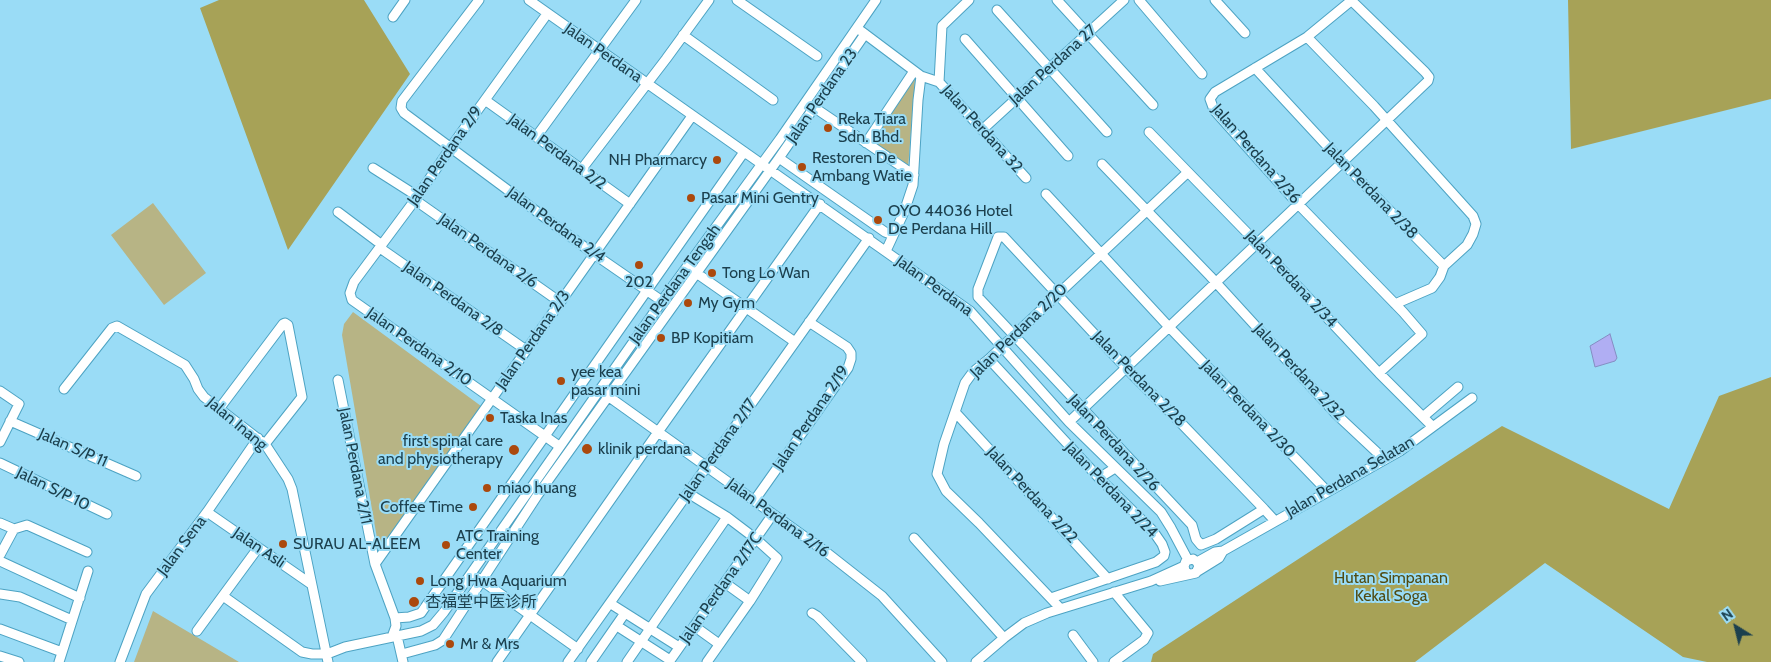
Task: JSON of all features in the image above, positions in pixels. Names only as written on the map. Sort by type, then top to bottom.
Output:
[{"type":"street","points":[[393,17],[405,0]]},
{"type":"street","name":"Jalan Perdana 2/4","points":[[479,0],[402,101],[401,108],[410,119],[451,147],[594,254],[662,301]]},
{"type":"street","name":"Jalan Perdana","points":[[529,0],[970,311],[1069,422],[1160,512],[1171,528],[1191,566]]},
{"type":"street","points":[[536,137],[635,0]]},
{"type":"street","points":[[582,170],[709,0]]},
{"type":"street","points":[[737,0],[817,56]]},
{"type":"street","name":"Jalan Perdana Tengah","points":[[328,658],[345,647],[421,631],[432,625],[444,612],[559,446],[876,0]]},
{"type":"street","name":"Jalan Perdana 32","points":[[969,0],[942,26],[940,82],[1026,178]]},
{"type":"street","points":[[1057,0],[1153,105]]},
{"type":"street","name":"Jalan Perdana 27","points":[[982,130],[1124,0]]},
{"type":"street","points":[[1139,0],[1202,74]]},
{"type":"street","points":[[1215,0],[1245,33]]},
{"type":"street","points":[[1069,422],[1126,368],[1212,280],[1257,243],[1428,81],[1429,77],[1425,72],[1352,0]]},
{"type":"street","name":"Jalan Perdana 2/36","points":[[1352,0],[1307,37],[1215,92],[1211,96],[1210,103],[1214,110],[1298,204],[1422,334],[1379,373]]},
{"type":"street","points":[[998,10],[1107,132]]},
{"type":"street","name":"Jalan Perdana 2/9","points":[[352,300],[351,288],[354,282],[547,14]]},
{"type":"street","points":[[857,28],[918,74],[940,82]]},
{"type":"street","name":"Jalan Perdana 23","points":[[402,658],[443,640],[538,496],[815,108],[865,34]]},
{"type":"street","points":[[684,35],[773,100]]},
{"type":"street","points":[[1307,37],[1374,106],[1473,216],[1476,224],[1474,234],[1467,245],[1444,266],[1440,277],[1432,288],[1395,304]]},
{"type":"street","points":[[965,40],[1068,156]]},
{"type":"street","name":"Jalan Perdana 2/38","points":[[1255,68],[1342,162],[1444,266]]},
{"type":"street","points":[[866,143],[918,74]]},
{"type":"street","points":[[886,251],[910,197],[914,175],[918,74]]},
{"type":"street","name":"Jalan Perdana 2/2","points":[[485,100],[630,204]]},
{"type":"street","points":[[815,108],[914,175]]},
{"type":"street","name":"Jalan Perdana 2/3","points":[[375,564],[692,116]]},
{"type":"street","name":"Jalan Perdana 2/34","points":[[1150,132],[1379,373],[1432,426]]},
{"type":"street","points":[[395,618],[409,618],[421,613],[744,152]]},
{"type":"street","name":"Jalan Perdana 23","points":[[779,158],[885,232],[893,235]]},
{"type":"street","name":"Jalan Perdana 2/32","points":[[1102,164],[1336,414],[1384,459]]},
{"type":"street","name":"Jalan Perdana 2/6","points":[[373,168],[560,302]]},
{"type":"street","name":"Jalan Perdana 2/20","points":[[1060,608],[946,491],[937,474],[938,462],[965,383],[973,372],[1014,336],[1188,172]]},
{"type":"street","name":"Jalan Perdana 2/30","points":[[1046,194],[1166,325],[1327,491]]},
{"type":"street","points":[[497,662],[820,204]]},
{"type":"street","name":"Jalan Perdana 2/8","points":[[338,212],[381,246],[526,350]]},
{"type":"street","name":"Jalan Perdana 2/28","points":[[978,289],[996,239],[1001,236],[1004,237],[1126,368],[1275,521]]},
{"type":"street","name":"Jalan Perdana 2/17","points":[[568,662],[869,238]]},
{"type":"street","points":[[687,268],[795,342]]},
{"type":"street","name":"Jalan Perdana 2/26","points":[[978,289],[977,294],[980,301],[1192,525],[1196,539],[1201,545],[1216,539],[1264,509]]},
{"type":"street","name":"Jalan Perdana 2/10","points":[[352,300],[559,446]]},
{"type":"street","name":"Jalan Perdana 2/19","points":[[754,501],[848,368],[851,359],[851,353],[847,347],[809,322]]},
{"type":"street","name":"Jalan Sena","points":[[120,662],[146,594],[262,441],[302,397],[291,332],[288,325],[283,324],[219,409]]},
{"type":"street","name":"Jalan Inang","points":[[64,389],[112,328],[118,326],[185,365],[204,397],[262,441],[288,479],[292,489],[328,658]]},
{"type":"street","name":"Jalan Perdana 2/24","points":[[989,359],[1099,478],[1153,531],[1165,552],[1160,560],[1051,598]]},
{"type":"street","name":"Jalan Perdana 2/11","points":[[338,380],[375,564],[395,618],[394,636]]},
{"type":"street","points":[[1424,416],[1458,387]]},
{"type":"street","name":"Jalan Perdana 2/16","points":[[599,390],[818,546],[882,596],[942,662]]},
{"type":"street","points":[[0,391],[13,398],[19,404],[0,442]]},
{"type":"street","name":"Jalan Perdana Selatan","points":[[976,662],[1024,623],[1060,608],[1151,581],[1158,581],[1191,566],[1219,558],[1224,551],[1410,443],[1472,398]]},
{"type":"street","name":"Jalan Perdana 2/22","points":[[955,412],[1108,579]]},
{"type":"street","name":"Jalan S/P 11","points":[[10,421],[136,476]]},
{"type":"street","name":"Jalan S/P 10","points":[[0,463],[107,514]]},
{"type":"street","points":[[1099,478],[1115,468]]},
{"type":"street","points":[[688,493],[727,517],[777,558],[750,601],[707,662]]},
{"type":"street","name":"Jalan Asli","points":[[208,512],[311,584]]},
{"type":"street","name":"Jalan Perdana 2/17C","points":[[670,661],[773,514]]},
{"type":"street","points":[[627,662],[727,517]]},
{"type":"street","points":[[0,523],[14,529],[27,525],[87,552]]},
{"type":"street","points":[[0,555],[14,529]]},
{"type":"street","points":[[914,538],[1004,638]]},
{"type":"street","points":[[197,631],[258,548]]},
{"type":"street","points":[[0,561],[80,598]]},
{"type":"street","points":[[59,662],[88,571]]},
{"type":"street","points":[[471,573],[578,649]]},
{"type":"street","points":[[725,583],[750,601]]},
{"type":"street","points":[[1114,592],[1148,633],[1144,640],[1114,662]]},
{"type":"street","points":[[0,594],[20,597],[72,620]]},
{"type":"street","points":[[223,596],[302,652],[328,658]]},
{"type":"street","points":[[611,604],[679,647]]},
{"type":"street","points":[[591,662],[625,613]]},
{"type":"street","points":[[812,613],[862,662]]},
{"type":"street","points":[[617,626],[670,661]]},
{"type":"street","points":[[694,626],[720,644]]},
{"type":"street","points":[[0,630],[62,652]]},
{"type":"street","points":[[1073,635],[1093,662]]},
{"type":"street","points":[[394,636],[402,658]]},
{"type":"street","points":[[0,656],[19,662]]},
{"type":"shaded area","points":[[913,79],[915,80],[908,168],[873,143]]},
{"type":"shaded area","points":[[153,203],[206,273],[164,305],[111,235]]},
{"type":"shaded area","points":[[353,312],[481,406],[379,550],[342,335],[344,324]]},
{"type":"shaded area","points":[[153,611],[239,662],[134,662]]},
{"type":"green space","points":[[219,0],[364,0],[410,74],[288,250],[200,8]]},
{"type":"green space","points":[[1568,0],[1771,0],[1771,99],[1571,149]]},
{"type":"green space","name":"Hutan Simpanan Kekal Soga","points":[[1771,377],[1771,662],[1707,662],[1683,657],[1545,563],[1415,662],[1151,662],[1153,654],[1502,426],[1669,509],[1719,396]]},
{"type":"water","points":[[1610,334],[1617,358],[1615,361],[1595,367],[1590,346]]},
{"type":"place","name":"Reka Tiara Sdn. Bhd.","points":[[828,128]]},
{"type":"place","name":"NH Pharmarcy","points":[[717,160]]},
{"type":"place","name":"Restoren De Ambang Watie","points":[[802,167]]},
{"type":"place","name":"Pasar Mini Gentry","points":[[691,198]]},
{"type":"place","name":"OYO 44036 Hotel De Perdana Hill","points":[[878,220]]},
{"type":"place","name":"202","points":[[639,265]]},
{"type":"place","name":"Tong Lo Wan","points":[[712,273]]},
{"type":"place","name":"My Gym","points":[[688,303]]},
{"type":"place","name":"BP Kopitiam","points":[[661,338]]},
{"type":"place","name":"yee kea pasar mini","points":[[561,381]]},
{"type":"place","name":"Taska Inas","points":[[490,418]]},
{"type":"place","name":"klinik perdana","points":[[587,449]]},
{"type":"place","name":"first spinal care and physiotherapy","points":[[514,450]]},
{"type":"place","name":"miao huang","points":[[487,488]]},
{"type":"place","name":"Coffee Time","points":[[473,507]]},
{"type":"place","name":"SURAU AL-ALEEM","points":[[283,544]]},
{"type":"place","name":"ATC Training Center","points":[[446,545]]},
{"type":"place","name":"Long Hwa Aquarium","points":[[420,581]]},
{"type":"place","name":"杏福堂中医诊所","points":[[414,602]]},
{"type":"place","name":"Mr & Mrs","points":[[450,644]]}]
